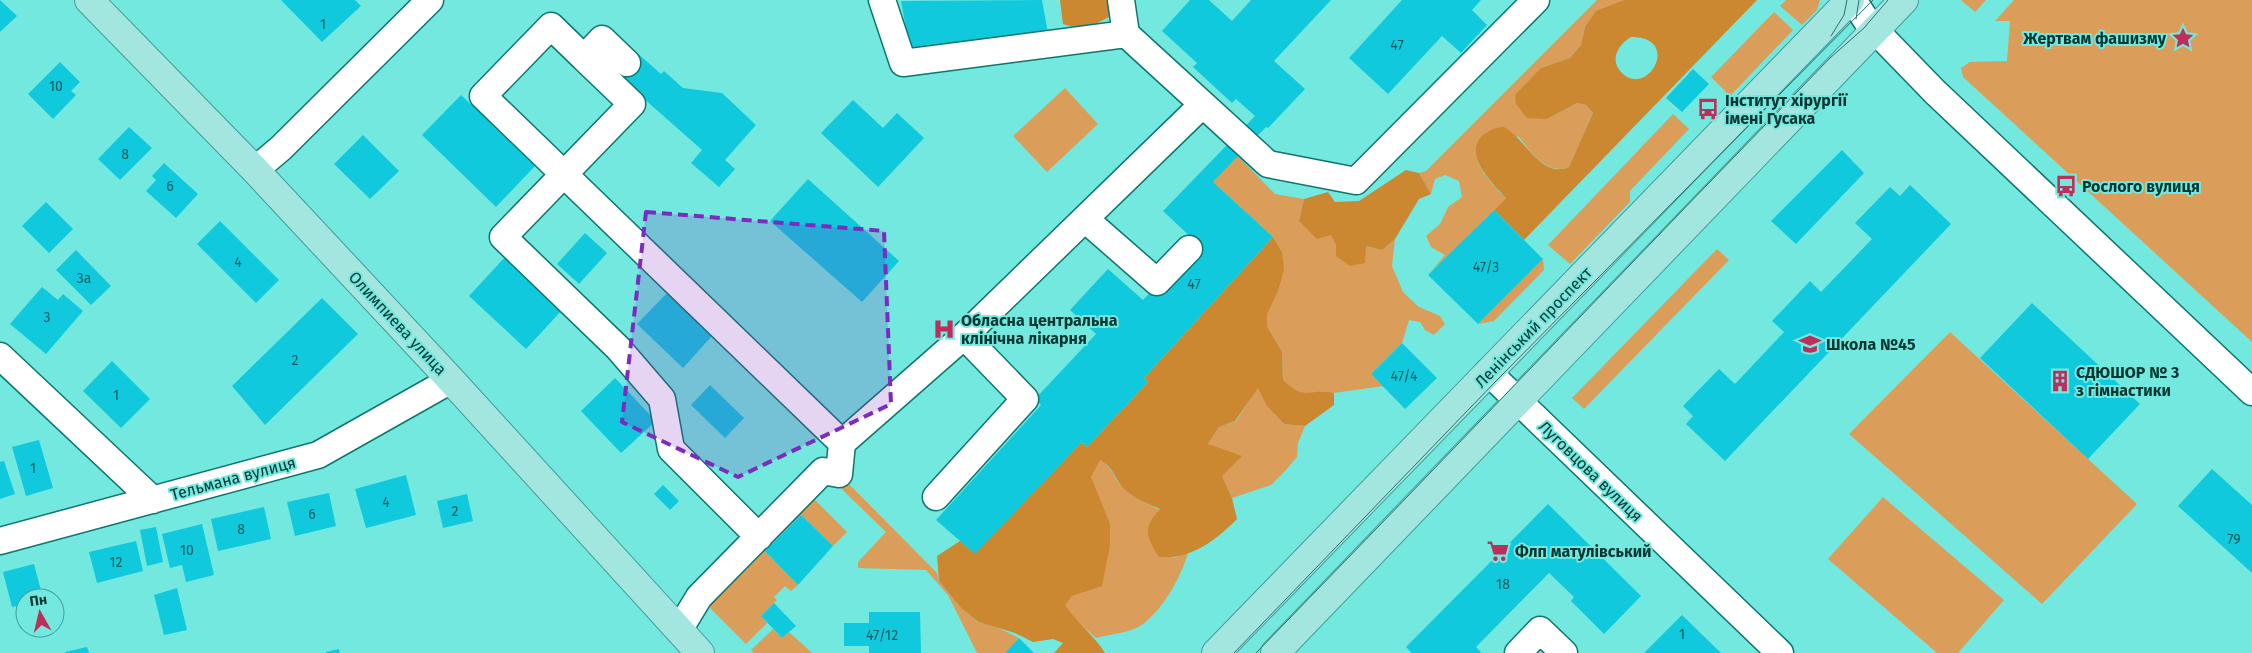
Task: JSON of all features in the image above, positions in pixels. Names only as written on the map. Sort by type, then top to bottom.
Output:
[{"type":"main road","name":"Олимпиева улица","points":[[89,0],[255,170],[451,380],[700,653]]},
{"type":"main road","name":"Ленінський проспект","points":[[1216,653],[1852,0]]},
{"type":"main road","points":[[1275,653],[1889,11]]},
{"type":"street","points":[[255,170],[281,148],[430,0]]},
{"type":"street","points":[[882,0],[903,63],[1126,34]]},
{"type":"street","points":[[1120,0],[1126,34],[1268,164],[1356,181],[1536,0]]},
{"type":"street","points":[[1852,0],[1889,11],[1901,56],[1934,92],[2252,392]]},
{"type":"street","points":[[759,537],[671,450],[662,399],[618,348],[502,237],[564,174],[632,104],[551,26],[483,96],[564,174],[842,443]]},
{"type":"street","points":[[584,58],[602,39],[626,63]]},
{"type":"street","points":[[679,630],[699,597],[823,471],[839,474],[842,443],[964,336],[1202,105]]},
{"type":"street","points":[[1085,219],[1157,282],[1189,249]]},
{"type":"street","points":[[936,497],[1025,399],[964,336]]},
{"type":"street","points":[[0,356],[153,500]]},
{"type":"street","name":"Луговцова вулиця","points":[[1488,372],[1780,653]]},
{"type":"street","name":"Тельмана вулиця","points":[[0,542],[318,455],[451,380]]},
{"type":"street","points":[[1518,653],[1540,630],[1564,653]]},
{"type":"highlighted area","points":[[646,212],[884,231],[891,404],[738,477],[622,422]]},
{"type":"shaded area","points":[[1060,0],[1114,0],[1116,13],[1090,25],[1071,26],[1063,24]]},
{"type":"shaded area","points":[[1597,0],[1624,0],[1612,6],[1585,27],[1581,45],[1570,58],[1541,68],[1547,119],[1577,103],[1586,105],[1593,113],[1569,167],[1561,169],[1547,166],[1529,150],[1519,137],[1488,131],[1480,140],[1477,148],[1477,157],[1485,175],[1506,198],[1428,275],[1445,255],[1431,247],[1426,236],[1440,224],[1448,207],[1462,197],[1459,181],[1445,175],[1435,179],[1431,194],[1419,173],[1426,171]]},
{"type":"shaded area","points":[[1624,0],[1757,0],[1524,240],[1494,210],[1506,198],[1481,168],[1477,160],[1477,143],[1488,132],[1495,128],[1504,127],[1520,140],[1534,156],[1550,168],[1569,167],[1593,113],[1586,105],[1577,103],[1547,119],[1527,118],[1516,104],[1515,95],[1541,68],[1570,58],[1581,45],[1585,27],[1596,11]],"holes":[[[1631,37],[1647,40],[1655,46],[1658,55],[1655,65],[1649,73],[1641,78],[1631,79],[1617,67],[1617,52]]]},
{"type":"shaded area","points":[[1786,0],[1820,0],[1817,10],[1802,25],[1780,6]]},
{"type":"shaded area","points":[[1961,0],[1986,0],[1975,12]]},
{"type":"shaded area","points":[[2014,0],[2252,0],[2252,342],[1963,77],[1961,68],[1970,62],[2007,61],[2010,21],[1995,21]]},
{"type":"shaded area","points":[[1774,12],[1793,30],[1730,96],[1711,77]]},
{"type":"shaded area","points":[[1065,88],[1098,124],[1047,172],[1013,136]]},
{"type":"shaded area","points":[[1673,114],[1689,129],[1630,191],[1630,202],[1570,264],[1548,245]]},
{"type":"shaded area","points":[[1238,156],[1275,194],[1304,199],[1299,221],[1331,234],[1336,245],[1336,256],[1366,246],[1382,250],[1395,239],[1392,266],[1403,292],[1419,307],[1440,316],[1445,324],[1434,335],[1425,330],[1420,322],[1409,320],[1402,343],[1371,374],[1383,386],[1334,393],[1323,391],[1309,395],[1294,391],[1283,380],[1282,352],[1267,326],[1266,314],[1278,291],[1282,252],[1273,237],[1213,182]]},
{"type":"shaded area","points":[[1406,170],[1419,173],[1431,194],[1419,199],[1395,239],[1382,250],[1366,246],[1365,263],[1350,266],[1336,256],[1336,245],[1331,235],[1317,239],[1299,221],[1304,199],[1328,192],[1335,202],[1359,201]]},
{"type":"shaded area","points":[[1273,237],[1282,252],[1284,270],[1278,291],[1267,314],[1267,326],[1282,352],[1283,380],[1291,387],[1303,393],[1334,393],[1334,405],[1305,426],[1284,424],[1266,405],[1258,388],[1235,421],[1219,427],[1208,444],[1242,456],[1222,476],[1232,498],[1237,519],[1212,541],[1192,552],[1182,555],[1159,557],[1149,538],[1148,527],[1160,509],[1142,501],[1125,490],[1112,470],[1100,460],[1091,477],[1110,524],[1110,545],[1102,586],[1072,596],[1065,605],[1105,653],[1054,653],[1063,643],[1053,639],[1033,642],[1015,633],[979,622],[962,609],[939,581],[937,556],[960,541],[975,553],[1082,442],[1087,447],[1148,382],[1144,378]]},
{"type":"shaded area","points":[[1717,249],[1729,260],[1584,409],[1572,398]]},
{"type":"shaded area","points":[[1543,259],[1544,270],[1494,321],[1478,324]]},
{"type":"shaded area","points":[[1950,332],[2137,504],[2042,604],[1849,434]]},
{"type":"shaded area","points":[[1258,387],[1266,405],[1284,424],[1305,426],[1298,443],[1297,457],[1271,485],[1232,498],[1222,476],[1221,450],[1208,444],[1219,427],[1236,421]]},
{"type":"shaded area","points":[[1100,459],[1109,467],[1125,490],[1137,499],[1160,510],[1173,558],[1188,553],[1176,583],[1163,603],[1148,620],[1131,630],[1096,638],[1072,616],[1064,605],[1072,596],[1096,494],[1091,476]]},
{"type":"shaded area","points":[[823,471],[839,474],[937,573],[939,581],[962,609],[979,622],[990,624],[1019,638],[1005,653],[977,653],[948,595],[926,570],[858,568],[858,562],[886,532]]},
{"type":"shaded area","points":[[805,490],[847,532],[833,546],[801,515],[765,551],[798,585],[791,591],[785,586],[774,597],[777,600],[761,616],[767,623],[746,644],[699,597]]},
{"type":"shaded area","points":[[1883,497],[2004,600],[1958,653],[1937,653],[1828,559]]},
{"type":"shaded area","points":[[773,629],[782,638],[789,632],[812,653],[754,653],[751,650]]},
{"type":"building","points":[[0,0],[17,16],[0,32]]},
{"type":"building","points":[[281,0],[355,0],[361,6],[322,42]]},
{"type":"building","points":[[1042,0],[1048,33],[911,56],[901,1]]},
{"type":"building","points":[[1190,0],[1209,0],[1232,21],[1251,0],[1331,0],[1274,61],[1305,89],[1213,182],[1273,237],[1144,378],[1148,382],[1087,447],[1082,442],[975,554],[936,520],[1041,405],[1035,399],[1096,334],[1070,310],[1108,269],[1143,300],[1197,243],[1163,211],[1255,116],[1236,99],[1232,103],[1193,67],[1197,63],[1162,31]]},
{"type":"building","points":[[1402,0],[1481,0],[1472,10],[1487,25],[1461,53],[1442,36],[1388,94],[1349,58]]},
{"type":"building","points":[[636,52],[661,74],[664,71],[683,88],[722,93],[756,125],[725,160],[735,169],[719,187],[691,163],[702,150],[616,74]]},
{"type":"building","points":[[60,62],[80,82],[71,91],[76,95],[53,119],[28,94]]},
{"type":"building","points":[[1693,69],[1709,84],[1682,112],[1666,98]]},
{"type":"building","points":[[461,95],[535,166],[496,207],[422,135]]},
{"type":"building","points":[[853,100],[883,128],[897,113],[924,138],[878,187],[821,133]]},
{"type":"building","points":[[129,127],[152,148],[120,180],[98,159]]},
{"type":"building","points":[[363,135],[399,171],[370,199],[334,164]]},
{"type":"building","points":[[1842,150],[1864,173],[1796,244],[1771,221]]},
{"type":"building","points":[[164,163],[198,194],[176,218],[146,191],[156,180],[152,176]]},
{"type":"building","points":[[808,179],[899,261],[862,302],[770,221]]},
{"type":"building","points":[[1910,185],[1951,224],[1725,461],[1686,424],[1693,416],[1683,406],[1719,369],[1735,384],[1784,332],[1772,321],[1810,281],[1821,292],[1872,239],[1855,223],[1890,187],[1900,196]]},
{"type":"building","points":[[46,202],[73,229],[49,253],[22,226]]},
{"type":"building","points":[[1494,210],[1543,259],[1478,324],[1428,275]]},
{"type":"building","points":[[220,221],[279,280],[256,303],[197,244]]},
{"type":"building","points":[[585,233],[607,253],[579,284],[557,264]]},
{"type":"building","points":[[76,250],[111,286],[91,305],[56,270]]},
{"type":"building","points":[[506,256],[563,309],[526,349],[469,296]]},
{"type":"building","points":[[42,287],[58,300],[63,294],[83,311],[46,354],[10,324]]},
{"type":"building","points":[[667,293],[712,336],[683,368],[637,324]]},
{"type":"building","points":[[322,298],[358,334],[265,425],[232,386]]},
{"type":"building","name":"СДЮШОР № 3 з гімнастики","points":[[2032,303],[2140,404],[2088,459],[1980,358]]},
{"type":"building","points":[[1402,343],[1437,378],[1405,409],[1371,374]]},
{"type":"building","points":[[112,361],[150,399],[121,428],[83,391]]},
{"type":"building","points":[[615,378],[656,421],[621,453],[581,411]]},
{"type":"building","points":[[710,385],[744,418],[725,438],[691,405]]},
{"type":"building","points":[[39,440],[53,488],[26,496],[12,447]]},
{"type":"building","points":[[4,461],[15,494],[0,499],[0,462]]},
{"type":"building","points":[[2212,469],[2252,505],[2252,573],[2178,506]]},
{"type":"building","points":[[406,475],[416,515],[366,528],[355,489]]},
{"type":"building","points":[[663,485],[679,501],[670,510],[654,494]]},
{"type":"building","points":[[329,493],[336,526],[295,536],[287,502]]},
{"type":"building","points":[[467,494],[473,521],[443,528],[437,501]]},
{"type":"building","points":[[1548,504],[1641,596],[1604,634],[1571,601],[1574,597],[1549,573],[1476,647],[1480,653],[1412,653],[1406,647]]},
{"type":"building","points":[[264,507],[271,539],[218,551],[211,519]]},
{"type":"building","points":[[801,515],[833,546],[798,585],[765,551]]},
{"type":"building","points":[[202,524],[214,575],[186,582],[182,565],[170,568],[162,534]]},
{"type":"building","points":[[156,527],[163,562],[147,566],[140,530]]},
{"type":"building","points":[[136,541],[143,571],[97,583],[89,552]]},
{"type":"building","points":[[34,564],[40,588],[15,588],[15,606],[12,607],[3,572]]},
{"type":"building","points":[[177,588],[187,630],[164,635],[154,595]]},
{"type":"building","points":[[774,603],[796,626],[782,638],[761,616]]},
{"type":"building","points":[[869,612],[920,612],[921,653],[869,653],[869,646],[844,646],[844,623],[869,623]]},
{"type":"building","points":[[1682,615],[1721,653],[1644,653]]},
{"type":"building","points":[[1019,638],[1034,653],[1005,653]]},
{"type":"building","points":[[87,647],[89,653],[65,653],[65,652]]},
{"type":"building","points":[[339,649],[340,653],[326,653],[326,652]]},
{"type":"tram line","points":[[1831,36],[1844,15],[1847,0]]},
{"type":"tram line","points":[[1856,19],[1859,0]]},
{"type":"tram line","points":[[1234,653],[1496,381],[1873,0]]},
{"type":"tram line","points":[[1256,653],[1686,206],[1830,58],[1864,28],[1888,0]]},
{"type":"place","name":"Жертвам фашизму","points":[[2183,38]]},
{"type":"place","name":"Інститут хірургії імені Гусака","points":[[1708,109]]},
{"type":"place","name":"Рослого вулиця","points":[[2066,186]]},
{"type":"place","name":"Обласна центральна клінічна лікарня","points":[[944,329]]},
{"type":"place","name":"Школа №45","points":[[1810,344]]},
{"type":"place","name":"СДЮШОР № 3 з гімнастики","points":[[2060,381]]},
{"type":"place","name":"Флп матулівський","points":[[1498,551]]}]
